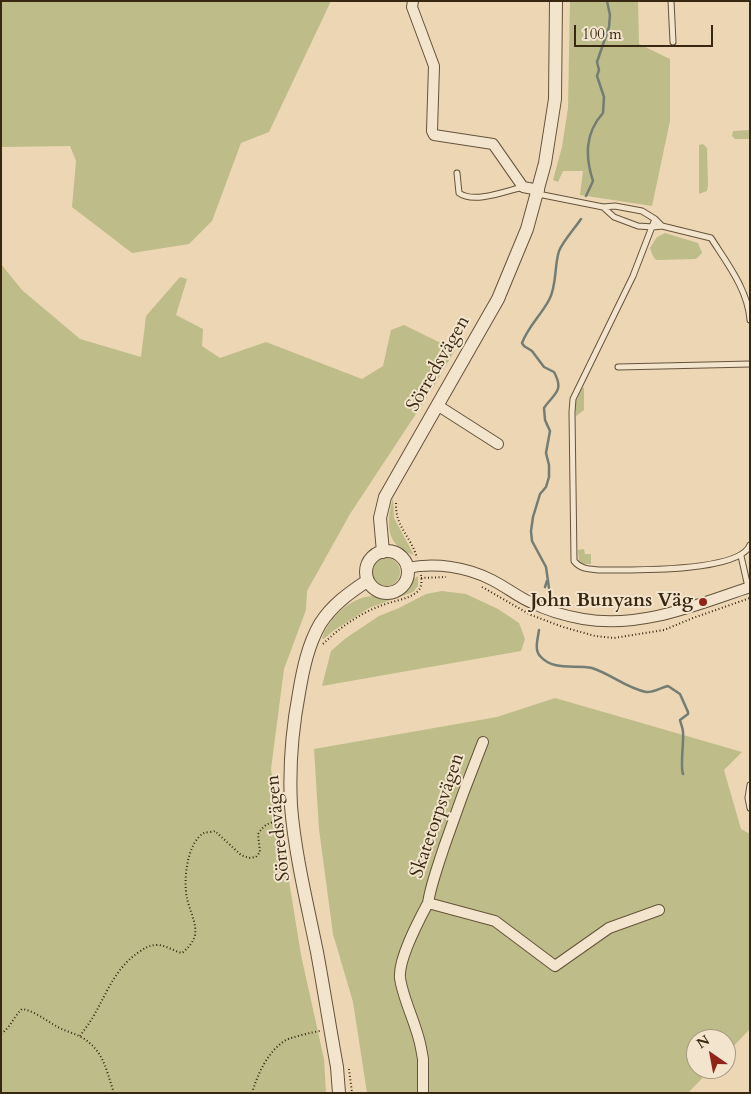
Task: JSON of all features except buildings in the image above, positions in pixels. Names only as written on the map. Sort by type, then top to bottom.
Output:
[{"type":"street","points":[[413,1],[412,7],[434,66],[432,131],[434,135],[493,144],[522,187],[538,192]]},
{"type":"street","name":"Sörredsvägen","points":[[383,552],[380,518],[382,502],[498,299],[522,242],[538,192],[545,163],[554,98],[556,1]]},
{"type":"street","points":[[437,405],[498,444]]},
{"type":"street","points":[[413,567],[400,589],[386,594],[372,588],[366,572],[368,563],[374,556],[383,552],[390,552],[399,555],[413,567],[442,566],[470,571],[493,580],[532,604],[564,615],[607,622],[642,620],[749,587]]},
{"type":"street","name":"Sörredsvägen","points":[[339,1093],[337,1067],[294,830],[290,779],[293,728],[308,650],[327,614],[347,594],[368,581]]},
{"type":"street","name":"Skatetorpsvägen","points":[[423,1093],[422,1048],[400,976],[403,960],[428,903],[430,890],[466,782],[483,742]]},
{"type":"street","name":"Skatetorpsvägen","points":[[428,903],[495,921],[556,966],[609,928],[660,910]]},
{"type":"lane","points":[[671,1],[673,42]]},
{"type":"lane","points":[[457,173],[459,192],[463,195],[486,196],[522,187]]},
{"type":"lane","points":[[538,192],[603,207],[626,207],[642,211],[662,226]]},
{"type":"lane","points":[[603,207],[614,218],[638,226],[653,228],[662,226],[711,238],[737,282],[749,307],[750,320]]},
{"type":"lane","points":[[655,219],[633,276],[573,399],[574,561],[584,569],[630,570],[704,567],[741,559],[750,545]]},
{"type":"lane","points":[[618,367],[750,364]]},
{"type":"lane","points":[[741,559],[749,587]]},
{"type":"lane","points":[[750,785],[748,794],[750,808]]},
{"type":"path","points":[[323,644],[359,616],[408,597],[418,591],[421,585],[413,567],[414,549],[398,521],[396,501]]},
{"type":"path","points":[[80,1036],[92,1019],[116,975],[132,956],[148,946],[158,945],[182,953],[190,947],[195,934],[186,895],[186,872],[189,856],[198,838],[204,833],[215,831],[241,854],[249,858],[256,857],[260,852],[258,834],[270,822],[280,821],[294,830]]},
{"type":"path","points":[[1,1034],[22,1009],[29,1010],[58,1028],[80,1036],[91,1043],[99,1052],[114,1093]]},
{"type":"path","points":[[252,1093],[256,1078],[276,1048],[290,1038],[330,1029]]},
{"type":"path","points":[[347,1062],[352,1093]]},
{"type":"shaded area","points":[[1,1],[331,1],[269,132],[241,143],[212,221],[189,244],[132,253],[72,207],[76,161],[70,146],[1,147]]},
{"type":"shaded area","points":[[570,1],[638,1],[639,44],[670,59],[670,121],[652,206],[580,195],[583,171],[563,171],[558,182],[553,180],[562,147],[568,108]]},
{"type":"shaded area","points":[[750,130],[750,139],[735,139],[732,136],[733,131]]},
{"type":"shaded area","points":[[703,144],[707,148],[708,185],[707,191],[699,194],[699,145]]},
{"type":"shaded area","points":[[665,233],[698,243],[702,253],[695,259],[656,260],[650,248],[657,237]]},
{"type":"shaded area","points":[[1,264],[22,290],[80,339],[141,357],[146,316],[180,277],[187,279],[176,315],[203,329],[202,346],[220,358],[266,342],[362,379],[383,366],[391,330],[404,325],[455,350],[431,391],[350,514],[307,591],[306,610],[284,669],[271,769],[301,955],[324,1059],[326,1093],[1,1093]]},
{"type":"shaded area","points":[[582,388],[584,388],[584,410],[576,416],[575,404]]},
{"type":"shaded area","points":[[393,498],[394,518],[414,555],[398,546],[390,533],[389,516]]},
{"type":"shaded area","points":[[584,549],[585,554],[591,554],[591,564],[579,562],[578,550]]},
{"type":"shaded area","points":[[386,558],[396,562],[400,572],[396,582],[386,586],[376,582],[372,572],[376,562]]},
{"type":"shaded area","points":[[418,576],[418,586],[413,592],[369,608],[324,639],[322,638],[335,616],[349,604],[364,597],[389,598],[395,596],[402,592]]},
{"type":"shaded area","points":[[442,591],[466,594],[498,609],[519,623],[525,639],[521,651],[322,686],[331,651],[346,638],[379,616],[426,594]]},
{"type":"shaded area","points":[[555,698],[742,752],[724,770],[741,829],[750,834],[750,1029],[736,1044],[736,1029],[686,1029],[686,1079],[701,1079],[688,1093],[367,1093],[353,1002],[333,934],[319,829],[314,749],[497,717]]},
{"type":"waterway","points":[[586,196],[593,181],[590,172],[588,145],[593,129],[603,113],[604,97],[597,76],[599,70],[597,62],[609,27],[610,15],[607,1]]},
{"type":"waterway","points":[[549,588],[546,567],[532,541],[531,531],[540,494],[546,487],[549,477],[546,453],[550,431],[545,420],[544,408],[556,392],[558,384],[554,372],[544,367],[532,351],[522,343],[552,295],[559,251],[581,219]]},
{"type":"waterway","points":[[545,587],[547,581]]},
{"type":"waterway","points":[[539,630],[537,651],[540,656],[552,664],[592,668],[646,692],[668,686],[680,694],[688,712],[680,720],[683,729],[683,774]]},
{"type":"place","name":"John Bunyans Väg","points":[[703,602]]}]
